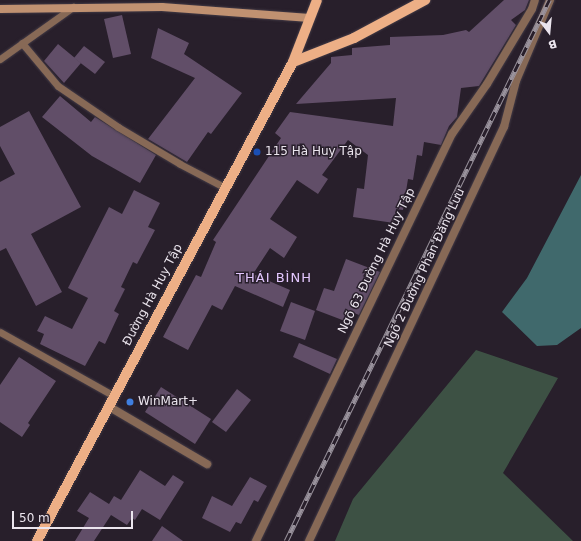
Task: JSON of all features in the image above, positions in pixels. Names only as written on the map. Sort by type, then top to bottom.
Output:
[{"type":"main road","name":"Đường Hà Huy Tập","points":[[37,541],[293,62],[317,0]]},
{"type":"main road","points":[[293,62],[354,38],[425,0]]},
{"type":"street","name":"Ngõ 63 Đường Hà Huy Tập","points":[[256,541],[452,134],[487,84],[535,0]]},
{"type":"street","name":"Ngõ 2 Đường Phan Đăng Lưu","points":[[309,541],[504,127],[516,81],[550,0]]},
{"type":"street","points":[[0,10],[74,6],[162,7],[310,18]]},
{"type":"street","points":[[108,406],[207,464]]},
{"type":"lane","points":[[0,59],[74,6]]},
{"type":"lane","points":[[22,43],[58,86],[118,128],[180,164],[226,188]]},
{"type":"lane","points":[[0,332],[114,396]]},
{"type":"shaded area","points":[[581,175],[581,328],[557,345],[537,346],[502,312],[527,278]]},
{"type":"shaded area","points":[[476,350],[558,378],[503,473],[573,541],[335,541],[353,499]]},
{"type":"building","points":[[504,0],[529,0],[525,10],[511,20],[516,25],[479,86],[461,88],[457,117],[449,126],[441,145],[424,142],[422,156],[417,155],[413,180],[408,179],[403,210],[396,209],[394,223],[353,217],[357,188],[364,189],[368,155],[348,140],[322,175],[328,179],[318,194],[297,180],[270,219],[297,237],[284,258],[270,248],[253,274],[290,290],[283,307],[235,286],[222,310],[212,305],[188,350],[163,337],[196,275],[201,277],[216,242],[213,240],[281,138],[275,133],[290,112],[393,126],[396,98],[296,104],[331,63],[331,57],[352,55],[352,48],[390,45],[390,37],[443,35],[466,30],[469,32]]},
{"type":"building","points":[[122,15],[131,54],[113,58],[104,19]]},
{"type":"building","points":[[158,28],[189,43],[184,54],[242,93],[211,134],[208,132],[187,162],[148,139],[195,78],[151,58]]},
{"type":"building","points":[[58,44],[81,63],[64,83],[44,61]]},
{"type":"building","points":[[84,46],[105,62],[95,74],[74,58]]},
{"type":"building","points":[[60,96],[91,122],[95,117],[156,155],[140,183],[92,156],[42,117]]},
{"type":"building","points":[[29,111],[81,207],[31,234],[62,292],[36,306],[6,248],[0,251],[0,182],[15,174],[0,146],[0,127]]},
{"type":"building","points":[[134,190],[160,203],[148,227],[155,230],[137,264],[133,262],[121,287],[125,289],[114,311],[119,314],[105,344],[99,341],[85,366],[40,344],[44,334],[37,331],[45,316],[72,329],[88,298],[68,288],[109,207],[122,214]]},
{"type":"building","points":[[346,259],[380,272],[359,315],[349,311],[345,321],[316,310],[324,288],[334,291]]},
{"type":"building","points":[[291,302],[315,311],[305,340],[280,331]]},
{"type":"building","points":[[299,343],[337,359],[330,374],[293,357]]},
{"type":"building","points":[[19,357],[56,381],[28,423],[30,425],[22,437],[0,422],[0,385]]},
{"type":"building","points":[[161,387],[211,419],[195,444],[145,412]]},
{"type":"building","points":[[237,389],[251,400],[226,432],[212,422]]},
{"type":"building","points":[[140,470],[165,486],[173,475],[184,482],[160,520],[142,509],[135,520],[132,518],[127,525],[111,515],[94,541],[75,541],[89,518],[77,511],[90,492],[109,504],[114,496],[121,500]]},
{"type":"building","points":[[250,477],[267,486],[258,502],[254,500],[241,524],[236,522],[230,532],[202,518],[212,496],[232,506]]},
{"type":"building","points":[[162,526],[183,541],[152,541]]},
{"type":"railway","points":[[286,541],[549,0]]},
{"type":"place","name":"115 Hà Huy Tập","points":[[257,152]]},
{"type":"place","name":"WinMart+","points":[[130,402]]},
{"type":"district","name":"THÁI BÌNH","points":[[274,278]]}]
